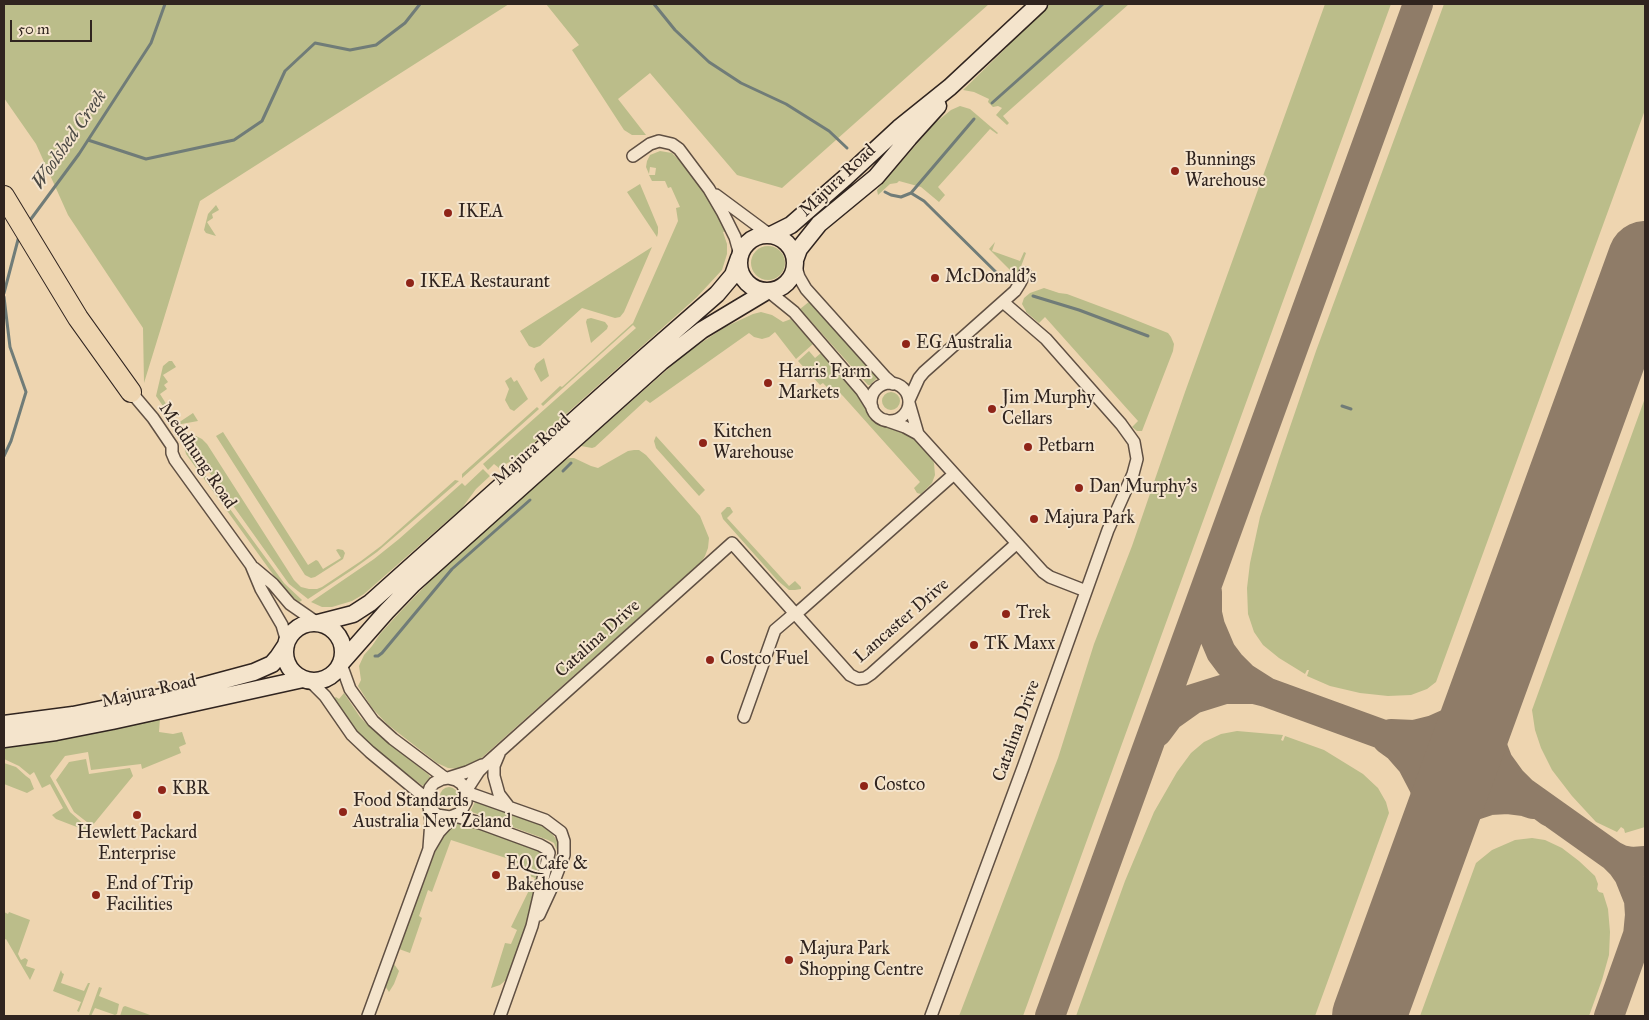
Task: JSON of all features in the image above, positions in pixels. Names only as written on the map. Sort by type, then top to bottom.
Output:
[{"type":"highway","points":[[5,198],[78,318],[131,392]]},
{"type":"main road","name":"Majura Road","points":[[770,235],[790,225],[846,177],[898,128],[950,87],[1039,4]]},
{"type":"main road","name":"Majura Road","points":[[795,262],[800,249],[819,224],[879,174],[940,105],[950,87]]},
{"type":"main road","points":[[770,235],[778,237],[787,244],[792,250],[795,262],[792,275],[785,284],[768,291],[753,287],[746,281],[739,268],[740,257],[749,241],[761,236],[770,235]]},
{"type":"main road","name":"Majura Road","points":[[317,623],[346,616],[368,605],[717,294],[733,275],[740,257]]},
{"type":"main road","name":"Majura Road","points":[[341,663],[386,612],[420,578],[666,358],[702,330],[768,291]]},
{"type":"main road","points":[[317,623],[330,627],[339,636],[344,649],[341,663],[336,672],[328,678],[319,681],[306,680],[297,675],[288,665],[285,652],[286,643],[289,636],[303,624],[317,623]]},
{"type":"main road","name":"Majura Road","points":[[4,724],[72,715],[161,697],[254,672],[268,667],[274,662],[286,643]]},
{"type":"main road","name":"Majura Road","points":[[4,738],[56,732],[306,680]]},
{"type":"street","points":[[633,156],[653,143],[663,141],[672,144],[682,152],[709,189],[732,230],[740,257]]},
{"type":"street","points":[[709,189],[739,214],[770,235]]},
{"type":"street","points":[[795,262],[799,277],[806,289],[885,377],[904,390],[918,434]]},
{"type":"street","points":[[885,420],[894,421],[907,411],[919,378],[924,372],[1003,302],[1017,288],[1025,272]]},
{"type":"street","points":[[768,291],[794,312],[862,391],[878,417],[918,434],[1045,574],[1086,591]]},
{"type":"street","name":"Catalina Drive","points":[[930,1016],[1024,765],[1108,530],[1135,469],[1137,456],[1136,445],[1126,429],[1054,348],[1029,323],[1003,302]]},
{"type":"street","points":[[872,408],[872,397],[876,390],[885,384],[894,384],[924,372]]},
{"type":"street","name":"Meddhung Road","points":[[131,392],[172,446],[175,460],[251,565],[261,589],[282,625],[286,643]]},
{"type":"street","points":[[744,717],[775,630],[954,474]]},
{"type":"street","name":"Catalina Drive","points":[[466,791],[479,771],[503,748],[732,543]]},
{"type":"street","name":"Lancaster Drive","points":[[732,543],[795,614],[852,676],[856,678],[865,678],[871,674],[1016,544]]},
{"type":"street","name":"Meddhung Road","points":[[251,565],[273,584],[290,604],[317,623]]},
{"type":"street","points":[[341,663],[350,689],[373,721],[393,739],[447,778],[459,782],[466,791],[467,800],[465,807],[440,832],[429,849],[368,1016]]},
{"type":"street","points":[[306,680],[325,696],[352,735],[422,795],[437,815],[447,818],[454,816],[480,823],[540,845],[548,851],[548,859],[532,926],[500,1016]]},
{"type":"street","points":[[503,748],[496,760],[494,776],[500,794],[509,807]]},
{"type":"street","name":"Catalina Drive","points":[[447,778],[472,771],[488,762]]},
{"type":"street","points":[[429,849],[431,821],[427,797],[430,788],[436,781],[447,778]]},
{"type":"street","points":[[466,791],[550,822],[559,830],[564,841],[565,852],[546,902],[532,926]]},
{"type":"green space","points":[[4,4],[509,4],[200,201],[144,383],[143,328],[68,215],[36,144],[4,98]]},
{"type":"green space","points":[[546,4],[989,4],[782,188],[737,175],[650,73],[618,99],[646,135],[632,135],[624,130],[572,50],[579,45]]},
{"type":"green space","points":[[1048,4],[1129,4],[1003,116],[1009,123],[1007,125],[996,115],[1002,108],[998,106],[993,107],[988,102],[989,99],[974,92],[963,90],[1007,47],[1004,43]]},
{"type":"green space","points":[[1325,4],[1391,4],[1023,1016],[959,1016],[1058,758],[1094,644],[1132,546],[1185,392]]},
{"type":"green space","points":[[1444,4],[1645,4],[1645,110],[1436,682],[1427,689],[1411,695],[1388,696],[1360,693],[1330,686],[1307,676],[1309,670],[1305,674],[1279,658],[1263,645],[1254,632],[1248,614],[1247,588],[1250,563],[1260,517],[1279,459],[1316,351]]},
{"type":"green space","points":[[960,106],[970,109],[998,133],[990,129],[938,187],[945,195],[939,202],[921,187],[899,181],[890,184],[878,195],[877,190],[935,123],[951,110]]},
{"type":"green space","points":[[660,151],[672,153],[679,160],[706,194],[728,230],[723,232],[727,244],[727,254],[722,270],[697,297],[518,457],[499,468],[494,464],[488,470],[483,464],[636,328],[633,325],[543,406],[541,404],[633,323],[678,221],[676,208],[680,207],[671,187],[668,188],[665,181],[652,181],[649,175],[655,175],[656,168],[650,167],[649,174],[646,167],[650,155]]},
{"type":"green space","points":[[640,184],[658,227],[657,237],[627,192]]},
{"type":"green space","points":[[216,205],[219,210],[212,214],[213,218],[207,222],[216,236],[206,233],[204,230],[208,214]]},
{"type":"green space","points":[[995,242],[992,251],[1020,261],[1024,252],[1026,253],[1017,277],[989,249]]},
{"type":"green space","points":[[768,246],[780,251],[785,263],[780,275],[768,280],[756,275],[751,263],[756,251]]},
{"type":"green space","points":[[652,247],[624,312],[620,317],[615,318],[582,308],[540,346],[534,348],[529,346],[520,331]]},
{"type":"green space","points":[[1044,288],[1067,294],[1123,315],[1168,333],[1171,337],[1174,344],[1173,351],[1142,431],[1137,431],[1132,427],[1138,421],[1045,317],[1039,323],[1026,312],[1022,304],[1024,298],[1030,293]]},
{"type":"green space","points":[[810,301],[876,376],[877,378],[870,385],[800,309]]},
{"type":"green space","points":[[761,312],[772,315],[783,322],[791,319],[813,344],[796,359],[775,332],[769,337],[762,339],[754,337],[749,333],[650,403],[646,400],[595,447],[581,446],[686,353],[725,327]]},
{"type":"green space","points":[[591,318],[605,322],[608,326],[591,343],[586,322],[587,319]]},
{"type":"green space","points":[[809,351],[815,358],[821,353],[862,399],[874,421],[886,427],[898,428],[909,433],[929,454],[934,463],[935,475],[932,483],[921,494],[917,493],[914,488],[920,482],[843,396],[840,393],[836,397],[823,383],[820,385],[798,361]]},
{"type":"green space","points":[[544,358],[549,376],[541,382],[534,369],[536,364]]},
{"type":"green space","points":[[172,361],[176,367],[163,375],[168,382],[164,385],[167,389],[160,394],[178,423],[193,413],[198,421],[176,425],[156,396],[163,366]]},
{"type":"green space","points":[[511,377],[514,382],[517,380],[528,399],[514,411],[510,409],[505,400],[509,389],[505,381]]},
{"type":"green space","points":[[891,392],[897,395],[900,401],[897,407],[891,410],[885,407],[882,401],[885,395]]},
{"type":"green space","points":[[1645,398],[1645,827],[1625,833],[1621,827],[1617,832],[1596,822],[1572,796],[1552,770],[1541,748],[1535,730],[1532,710]]},
{"type":"green space","points":[[537,407],[539,409],[462,478],[462,474]]},
{"type":"green space","points":[[223,432],[308,565],[316,560],[323,569],[341,558],[336,550],[338,549],[343,550],[345,553],[343,559],[315,577],[311,578],[305,575],[216,436]]},
{"type":"green space","points":[[196,436],[207,444],[294,580],[301,587],[309,589],[322,587],[361,561],[381,546],[455,480],[459,481],[377,552],[308,599],[289,584],[193,452],[188,440]]},
{"type":"green space","points":[[656,436],[705,490],[699,496],[656,448],[654,441]]},
{"type":"green space","points":[[184,446],[284,583],[301,601],[299,602],[291,596],[280,584],[186,454]]},
{"type":"green space","points":[[639,450],[646,455],[700,516],[709,538],[708,548],[702,561],[478,761],[470,766],[459,769],[448,768],[437,763],[387,724],[372,708],[358,686],[361,680],[359,666],[364,655],[380,634],[431,580],[562,462],[569,458],[574,458],[598,468],[628,451]]},
{"type":"green space","points":[[483,469],[490,476],[476,489],[462,508],[364,594],[352,601],[332,607],[322,607],[311,602],[374,559],[462,483],[465,486]]},
{"type":"green space","points":[[727,507],[730,507],[733,512],[727,518],[789,586],[795,581],[801,589],[789,590],[778,581],[723,519],[721,513]]},
{"type":"green space","points":[[344,693],[360,717],[374,731],[429,775],[430,777],[423,786],[380,754],[355,730],[333,699],[336,697],[339,699]]},
{"type":"green space","points":[[160,718],[159,732],[173,734],[182,732],[186,744],[179,747],[181,753],[142,769],[141,764],[91,770],[88,752],[65,756],[50,776],[70,812],[95,834],[56,819],[52,815],[63,808],[50,784],[42,788],[34,772],[30,775],[19,766],[4,759],[4,746]]},
{"type":"green space","points":[[1237,731],[1283,735],[1281,740],[1283,741],[1285,736],[1324,750],[1363,774],[1378,788],[1386,802],[1389,813],[1315,1016],[1076,1016],[1125,881],[1154,812],[1177,772],[1191,753],[1204,742],[1221,734]]},
{"type":"green space","points":[[86,759],[89,774],[130,768],[133,776],[92,826],[74,812],[56,780],[69,762]]},
{"type":"green space","points":[[4,763],[16,767],[30,779],[34,789],[27,793],[4,784]]},
{"type":"green space","points":[[445,787],[453,787],[458,792],[456,803],[445,805],[440,800],[440,792]]},
{"type":"green space","points":[[476,800],[540,823],[551,832],[558,842],[560,849],[557,850],[554,843],[548,840],[472,812],[471,810]]},
{"type":"green space","points":[[460,822],[535,849],[542,854],[543,859],[528,920],[506,980],[500,985],[491,988],[505,943],[511,944],[517,930],[511,927],[535,878],[530,876],[532,871],[512,860],[451,840],[432,892],[428,890],[419,916],[422,918],[410,953],[399,949],[440,839],[454,824]]},
{"type":"green space","points":[[1532,838],[1545,840],[1562,848],[1579,861],[1595,876],[1598,884],[1597,889],[1603,893],[1608,909],[1609,955],[1589,1016],[1420,1016],[1476,863],[1492,850],[1515,840]]},
{"type":"green space","points":[[4,912],[30,920],[18,954],[21,960],[25,958],[28,960],[26,966],[35,969],[30,980],[6,939],[4,940]]},
{"type":"green space","points":[[394,964],[399,971],[389,992],[385,986]]},
{"type":"green space","points":[[61,970],[64,974],[61,983],[84,991],[88,983],[90,983],[79,1012],[77,1011],[81,1002],[53,991]]},
{"type":"green space","points":[[99,987],[102,988],[99,996],[119,1004],[117,1014],[95,1008],[91,1016],[89,1015]]},
{"type":"green space","points":[[125,1006],[153,1016],[120,1016]]},
{"type":"waterway","name":"Woolshed Creek","points":[[28,223],[79,154],[151,43],[165,4]]},
{"type":"waterway","points":[[88,140],[146,159],[234,140],[262,121],[285,71],[315,43],[350,50],[376,45],[405,23],[420,4]]},
{"type":"waterway","points":[[654,4],[675,30],[709,62],[741,83],[786,104],[829,131],[847,148]]},
{"type":"waterway","points":[[992,103],[1103,4]]},
{"type":"waterway","points":[[911,193],[974,119]]},
{"type":"waterway","points":[[885,192],[901,197],[911,193],[924,201],[1006,282]]},
{"type":"waterway","name":"Woolshed Creek","points":[[4,293],[19,236]]},
{"type":"waterway","points":[[1033,296],[1079,310],[1148,336]]},
{"type":"waterway","name":"Woolshed Creek","points":[[4,297],[10,347],[26,392],[11,441],[4,456]]},
{"type":"waterway","points":[[1342,406],[1351,409]]},
{"type":"waterway","points":[[563,471],[571,463]]},
{"type":"waterway","points":[[375,656],[382,653],[452,569],[530,500]]},
{"type":"taxiway","points":[[1050,1016],[1418,4]]},
{"type":"taxiway","points":[[1207,592],[1207,613],[1210,626],[1221,652],[1244,678],[1266,692]]},
{"type":"taxiway","points":[[1391,734],[1414,735],[1434,730],[1452,722],[1472,705],[1485,687],[1500,659],[1523,596]]},
{"type":"taxiway","points":[[1500,659],[1488,689],[1487,717],[1490,741],[1498,762],[1511,780],[1523,792],[1613,856],[1632,862],[1645,861]]},
{"type":"taxiway","points":[[1157,732],[1169,716],[1193,699],[1225,689],[1254,689],[1483,771],[1523,792],[1550,812]]},
{"type":"taxiway","points":[[1387,739],[1398,747],[1412,763],[1424,786],[1431,809],[1430,849],[1422,869]]},
{"type":"taxiway","points":[[1430,849],[1442,830],[1455,816],[1472,806],[1490,800],[1508,799],[1533,804]]},
{"type":"taxiway","points":[[1613,856],[1629,875],[1639,900],[1638,936]]},
{"type":"taxiway","points":[[1609,1016],[1645,915]]},
{"type":"runway","points":[[1369,1016],[1645,258]]},
{"type":"place","name":"Bunnings Warehouse","points":[[1175,171]]},
{"type":"place","name":"IKEA","points":[[448,213]]},
{"type":"place","name":"McDonald's","points":[[935,278]]},
{"type":"place","name":"IKEA Restaurant","points":[[410,283]]},
{"type":"place","name":"EG Australia","points":[[906,344]]},
{"type":"place","name":"Harris Farm Markets","points":[[768,383]]},
{"type":"place","name":"Jim Murphy Cellars","points":[[992,409]]},
{"type":"place","name":"Kitchen Warehouse","points":[[703,443]]},
{"type":"place","name":"Petbarn","points":[[1028,447]]},
{"type":"place","name":"Dan Murphy's","points":[[1079,488]]},
{"type":"place","name":"Majura Park","points":[[1034,519]]},
{"type":"place","name":"Trek","points":[[1006,614]]},
{"type":"place","name":"TK Maxx","points":[[974,645]]},
{"type":"place","name":"Costco Fuel","points":[[710,660]]},
{"type":"place","name":"Costco","points":[[864,786]]},
{"type":"place","name":"KBR","points":[[162,790]]},
{"type":"place","name":"Food Standards Australia New Zeland","points":[[343,812]]},
{"type":"place","name":"Hewlett Packard Enterprise","points":[[137,815]]},
{"type":"place","name":"EQ Cafe & Bakehouse","points":[[496,875]]},
{"type":"place","name":"End of Trip Facilities","points":[[96,895]]},
{"type":"place","name":"Majura Park Shopping Centre","points":[[789,960]]}]
